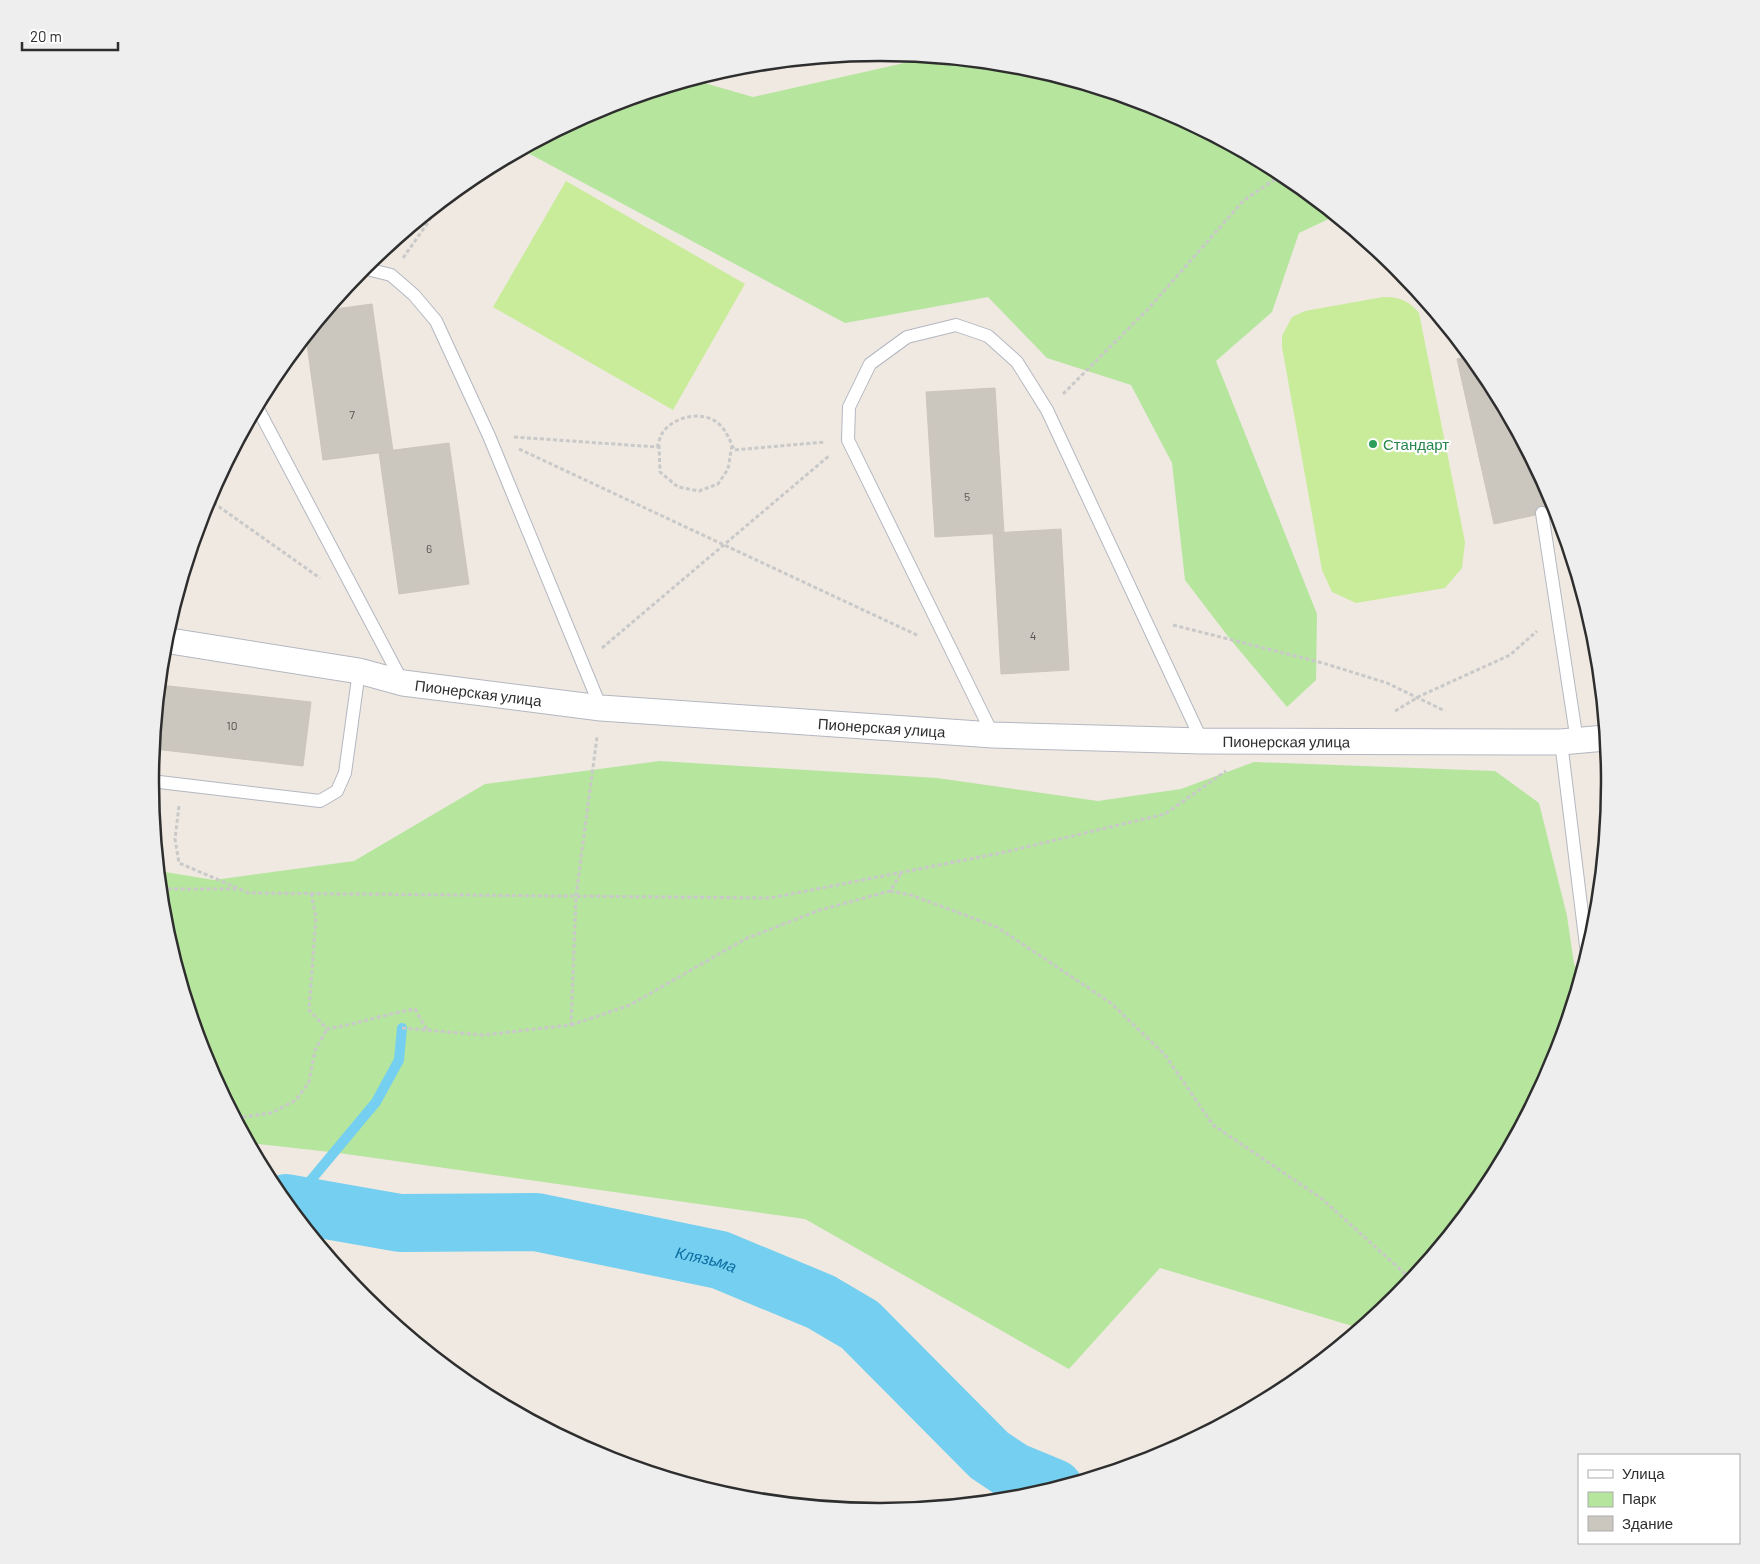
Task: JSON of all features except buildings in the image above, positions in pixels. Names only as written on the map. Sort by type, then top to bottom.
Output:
[{"type":"street","name":"Пионерская улица","points":[[173,641],[359,671],[403,683],[601,708],[993,735],[1202,741],[1569,742],[1599,739]]},
{"type":"lane","points":[[372,270],[391,275],[414,295],[436,322],[489,436],[601,708]]},
{"type":"lane","points":[[993,735],[848,440],[849,407],[870,364],[906,337],[956,325],[988,336],[1017,362],[1046,410],[1202,741]]},
{"type":"lane","points":[[261,414],[403,683]]},
{"type":"lane","points":[[1542,514],[1569,742],[1584,934]]},
{"type":"lane","points":[[159,782],[320,801],[337,791],[345,772],[359,671]]},
{"type":"path","points":[[1046,410],[1148,309],[1244,200],[1275,180]]},
{"type":"path","points":[[391,275],[431,219]]},
{"type":"path","points":[[489,436],[657,447],[662,433],[675,421],[696,415],[716,421],[728,435],[734,450],[848,440]]},
{"type":"path","points":[[489,436],[725,544],[953,653]]},
{"type":"path","points":[[583,664],[848,440]]},
{"type":"path","points":[[659,442],[660,472],[678,487],[699,491],[718,484],[728,469],[732,444]]},
{"type":"path","points":[[215,504],[325,581]]},
{"type":"path","points":[[1143,617],[1221,639],[1323,663],[1387,683],[1451,714]]},
{"type":"path","points":[[1391,713],[1417,698],[1510,655],[1539,629]]},
{"type":"path","points":[[571,1025],[576,896],[601,708]]},
{"type":"path","points":[[181,785],[175,839],[179,863],[250,893],[770,898],[1005,852],[1166,814],[1228,769]]},
{"type":"path","points":[[890,891],[902,872]]},
{"type":"path","points":[[167,889],[240,889]]},
{"type":"path","points":[[402,1028],[484,1035],[571,1025],[630,1005],[744,939],[820,910],[890,891],[911,895],[997,927],[1111,1003],[1165,1055],[1214,1125],[1321,1198],[1406,1274]]},
{"type":"path","points":[[311,893],[316,917],[309,1010],[327,1029]]},
{"type":"path","points":[[327,1029],[354,1025],[388,1013],[415,1008],[427,1030]]},
{"type":"path","points":[[243,1117],[271,1113],[296,1100],[309,1082],[315,1050],[327,1029]]},
{"type":"green space","points":[[908,62],[974,67],[1021,75],[1067,86],[1112,100],[1156,116],[1199,136],[1240,158],[1280,183],[1329,219],[1299,233],[1272,312],[1216,361],[1317,614],[1316,680],[1287,707],[1230,639],[1185,580],[1172,463],[1131,385],[1047,358],[988,297],[845,323],[529,153],[604,116],[693,86],[705,83],[753,97]]},
{"type":"green space","points":[[566,181],[745,284],[673,410],[493,307]]},
{"type":"green space","name":"Стандарт","points":[[1383,297],[1403,300],[1419,313],[1465,542],[1462,568],[1445,588],[1356,603],[1332,592],[1322,570],[1282,347],[1282,336],[1292,317],[1305,311]]},
{"type":"green space","points":[[660,761],[937,778],[1098,801],[1181,789],[1254,762],[1495,771],[1539,803],[1567,916],[1576,968],[1546,1058],[1504,1142],[1479,1182],[1452,1221],[1422,1257],[1390,1292],[1353,1326],[1160,1268],[1069,1369],[805,1219],[339,1153],[257,1144],[214,1058],[198,1014],[184,969],[173,923],[165,872],[214,880],[354,861],[485,784]]},
{"type":"waterway","points":[[294,1201],[376,1102],[399,1060],[402,1028]]},
{"type":"waterway","name":"Клязьма","points":[[297,1205],[400,1223],[536,1222],[720,1260],[821,1302],[860,1325],[989,1455],[1013,1471],[1043,1484]]},
{"type":"place","name":"Стандарт","points":[[1373,444]]}]
